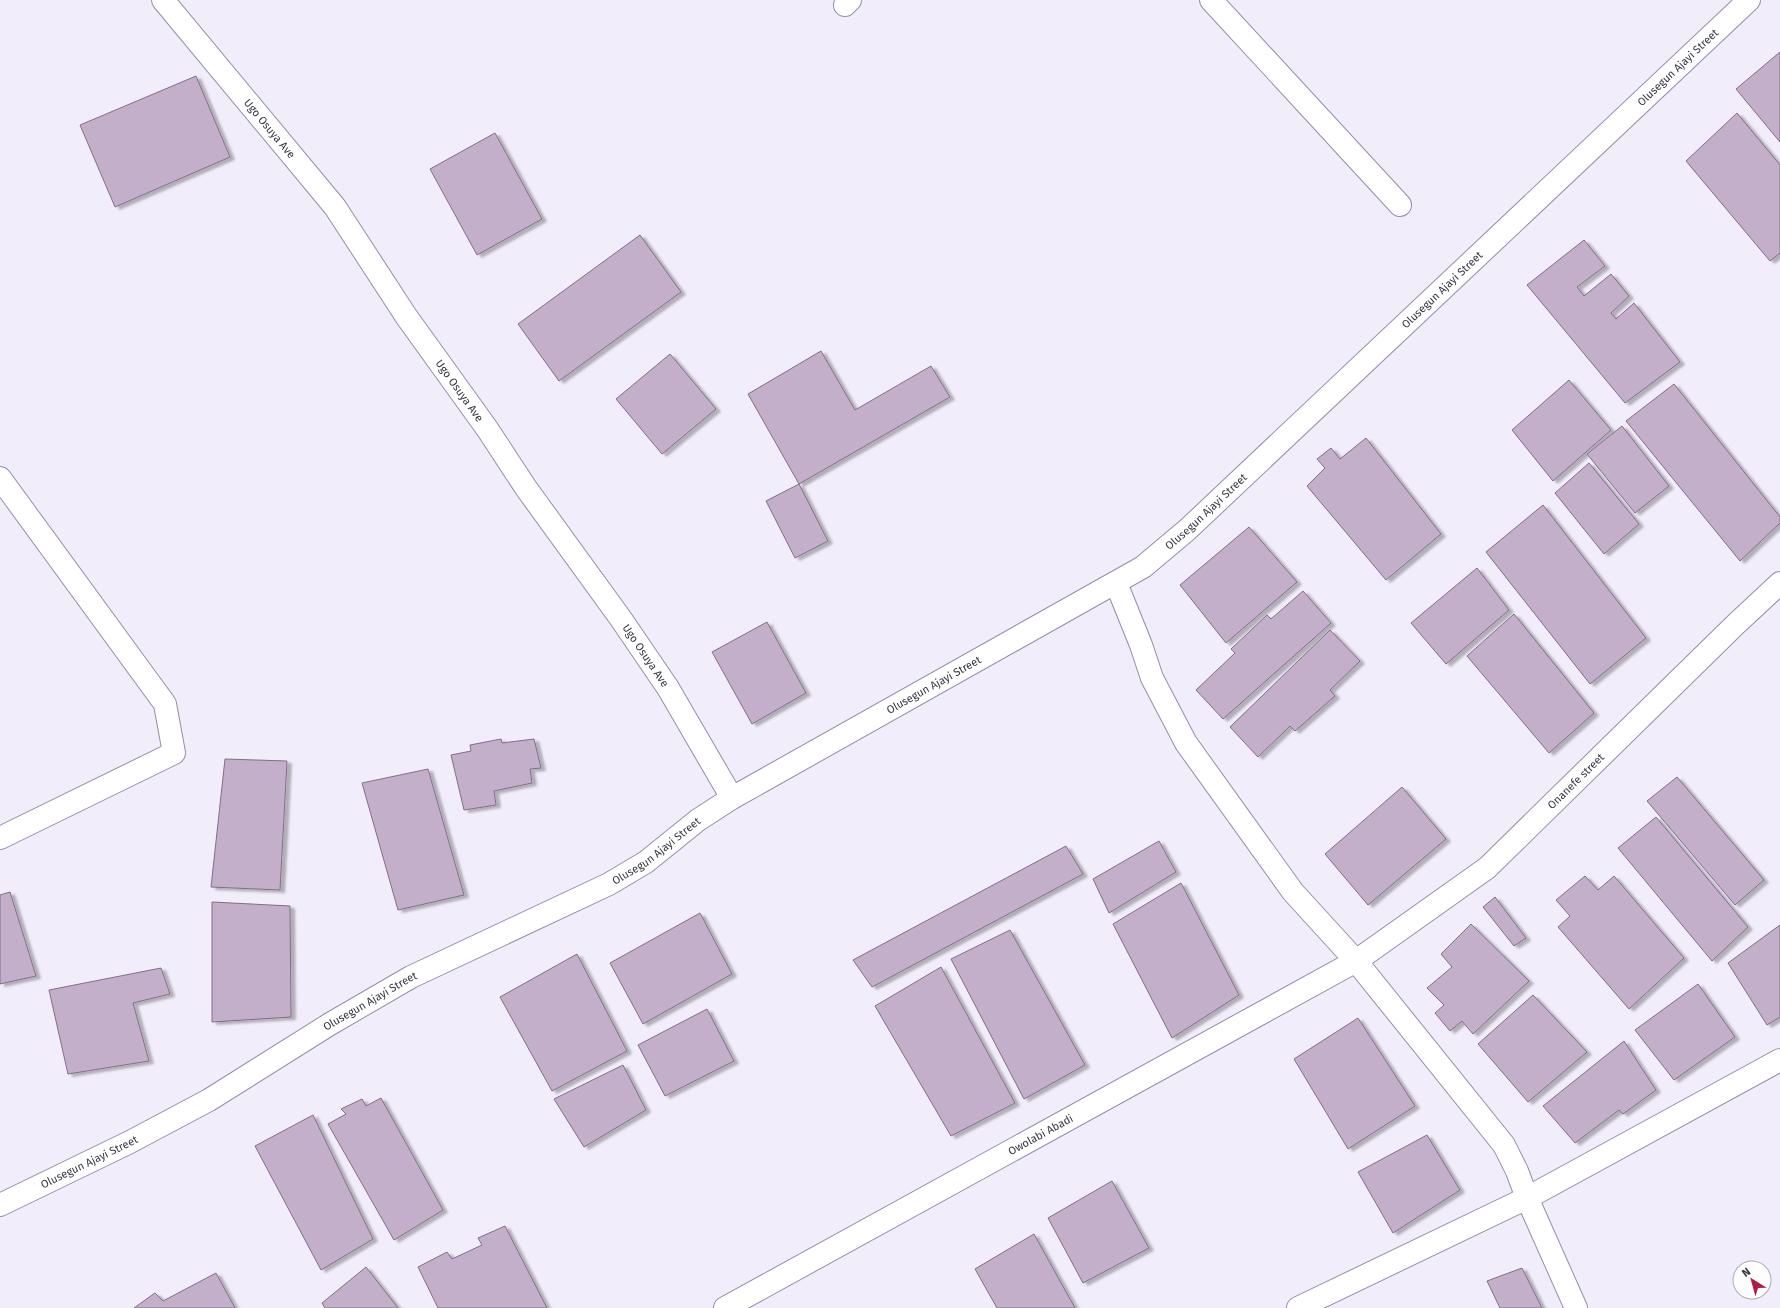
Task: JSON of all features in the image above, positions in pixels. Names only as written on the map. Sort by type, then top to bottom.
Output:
[{"type":"street","name":"Ugo Osuya Ave","points":[[163,0],[335,207],[406,316],[488,430],[526,488],[621,619],[668,688],[732,798]]},
{"type":"street","points":[[1211,0],[1400,205]]},
{"type":"street","name":"Olusegun Ajayi Street","points":[[0,1205],[130,1142],[208,1100],[330,1024],[411,977],[610,884],[646,862],[698,820],[732,798],[1143,567],[1187,530],[1749,0]]},
{"type":"street","points":[[0,478],[166,704],[174,753],[0,838]]},
{"type":"street","points":[[1116,583],[1141,645],[1152,678],[1186,743],[1293,892],[1356,961],[1504,1145],[1517,1171],[1576,1308]]},
{"type":"street","name":"Onanefe street","points":[[1356,961],[1487,868],[1736,624],[1780,583]]},
{"type":"street","name":"Owolabi Abadi","points":[[725,1308],[1356,961]]},
{"type":"street","points":[[1298,1308],[1528,1198],[1780,1060]]},
{"type":"building","points":[[1780,52],[1780,142],[1736,89]]},
{"type":"building","points":[[196,76],[230,157],[115,207],[80,125]]},
{"type":"building","points":[[1737,113],[1780,165],[1780,253],[1770,261],[1686,161]]},
{"type":"building","points":[[495,133],[542,219],[477,255],[430,169]]},
{"type":"building","points":[[640,235],[681,292],[559,381],[518,324]]},
{"type":"building","points":[[1584,240],[1605,266],[1577,287],[1584,296],[1611,274],[1629,296],[1611,313],[1616,319],[1634,303],[1680,362],[1625,403],[1527,285]]},
{"type":"building","points":[[821,351],[855,410],[931,366],[950,397],[799,484],[748,394]]},
{"type":"building","points":[[670,354],[716,409],[662,454],[616,399]]},
{"type":"building","points":[[1569,380],[1611,430],[1553,481],[1512,430]]},
{"type":"building","points":[[1674,384],[1780,517],[1780,523],[1740,561],[1626,421]]},
{"type":"building","points":[[1622,426],[1669,486],[1635,513],[1587,454]]},
{"type":"building","points":[[1366,438],[1441,534],[1386,580],[1307,486],[1325,468],[1317,459],[1331,448],[1340,459]]},
{"type":"building","points":[[1589,463],[1639,524],[1604,554],[1555,493]]},
{"type":"building","points":[[799,484],[828,541],[795,558],[766,501]]},
{"type":"building","points":[[1543,505],[1646,638],[1590,684],[1486,552]]},
{"type":"building","points":[[1249,527],[1297,582],[1226,643],[1180,585]]},
{"type":"building","points":[[1477,568],[1509,610],[1446,664],[1411,623]]},
{"type":"building","points":[[1303,591],[1331,623],[1223,719],[1196,690],[1235,653],[1231,649],[1267,615],[1271,619]]},
{"type":"building","points":[[1514,614],[1594,713],[1549,753],[1467,656]]},
{"type":"building","points":[[767,622],[806,693],[752,724],[712,652]]},
{"type":"building","points":[[1330,630],[1360,661],[1330,690],[1335,696],[1295,731],[1290,726],[1258,757],[1230,727]]},
{"type":"building","points":[[501,739],[502,743],[534,739],[541,768],[530,769],[532,783],[494,791],[496,805],[464,810],[451,755],[471,751],[470,745]]},
{"type":"building","points":[[225,759],[287,761],[280,890],[211,887]]},
{"type":"building","points":[[428,769],[464,895],[398,910],[362,783]]},
{"type":"building","points":[[1677,777],[1764,880],[1735,905],[1647,801]]},
{"type":"building","points":[[1402,787],[1446,839],[1368,905],[1325,854]]},
{"type":"building","points":[[1656,817],[1748,927],[1712,961],[1618,848]]},
{"type":"building","points":[[1159,841],[1176,872],[1109,913],[1093,879]]},
{"type":"building","points":[[1066,846],[1083,874],[872,987],[853,960]]},
{"type":"building","points":[[1585,876],[1598,890],[1614,876],[1684,958],[1629,1009],[1558,927],[1570,916],[1556,900]]},
{"type":"building","points":[[1181,883],[1239,995],[1172,1038],[1113,924]]},
{"type":"building","points":[[10,892],[36,976],[0,984],[0,895]]},
{"type":"building","points":[[1495,897],[1526,938],[1514,946],[1483,907]]},
{"type":"building","points":[[212,902],[290,906],[291,1017],[212,1022]]},
{"type":"building","points":[[700,913],[732,974],[643,1024],[610,963]]},
{"type":"building","points":[[1471,924],[1529,981],[1473,1034],[1462,1021],[1450,1031],[1435,1013],[1444,1005],[1427,988],[1452,967],[1441,954]]},
{"type":"building","points":[[1780,925],[1780,1017],[1767,1025],[1728,963]]},
{"type":"building","points":[[1010,930],[1085,1065],[1024,1099],[951,959]]},
{"type":"building","points":[[577,954],[627,1051],[552,1091],[500,997]]},
{"type":"building","points":[[941,967],[1015,1103],[951,1136],[875,1006]]},
{"type":"building","points":[[161,968],[170,994],[133,1003],[149,1061],[68,1074],[49,990]]},
{"type":"building","points":[[1698,984],[1735,1037],[1674,1080],[1635,1030]]},
{"type":"building","points":[[1533,995],[1587,1052],[1528,1102],[1478,1044]]},
{"type":"building","points":[[707,1009],[734,1061],[665,1096],[638,1045]]},
{"type":"building","points":[[1358,1018],[1415,1106],[1348,1149],[1294,1059]]},
{"type":"building","points":[[1624,1041],[1656,1090],[1623,1114],[1619,1110],[1575,1143],[1543,1106]]},
{"type":"building","points":[[623,1065],[646,1110],[584,1147],[554,1099]]},
{"type":"building","points":[[381,1098],[443,1210],[394,1240],[328,1124],[346,1114],[341,1109],[362,1099],[366,1106]]},
{"type":"building","points":[[313,1115],[373,1239],[321,1270],[255,1146]]},
{"type":"building","points":[[1427,1135],[1460,1190],[1393,1233],[1358,1172]]},
{"type":"building","points":[[1112,1181],[1149,1248],[1083,1283],[1048,1218]]},
{"type":"building","points":[[505,1226],[547,1308],[438,1308],[418,1267],[447,1252],[452,1259],[482,1245],[478,1238]]},
{"type":"building","points":[[1034,1234],[1075,1308],[997,1308],[975,1269]]},
{"type":"building","points":[[366,1267],[398,1308],[325,1308],[322,1303]]},
{"type":"building","points":[[1522,1268],[1542,1308],[1500,1308],[1487,1281]]},
{"type":"building","points":[[216,1273],[235,1308],[134,1308],[155,1293],[163,1301]]}]
